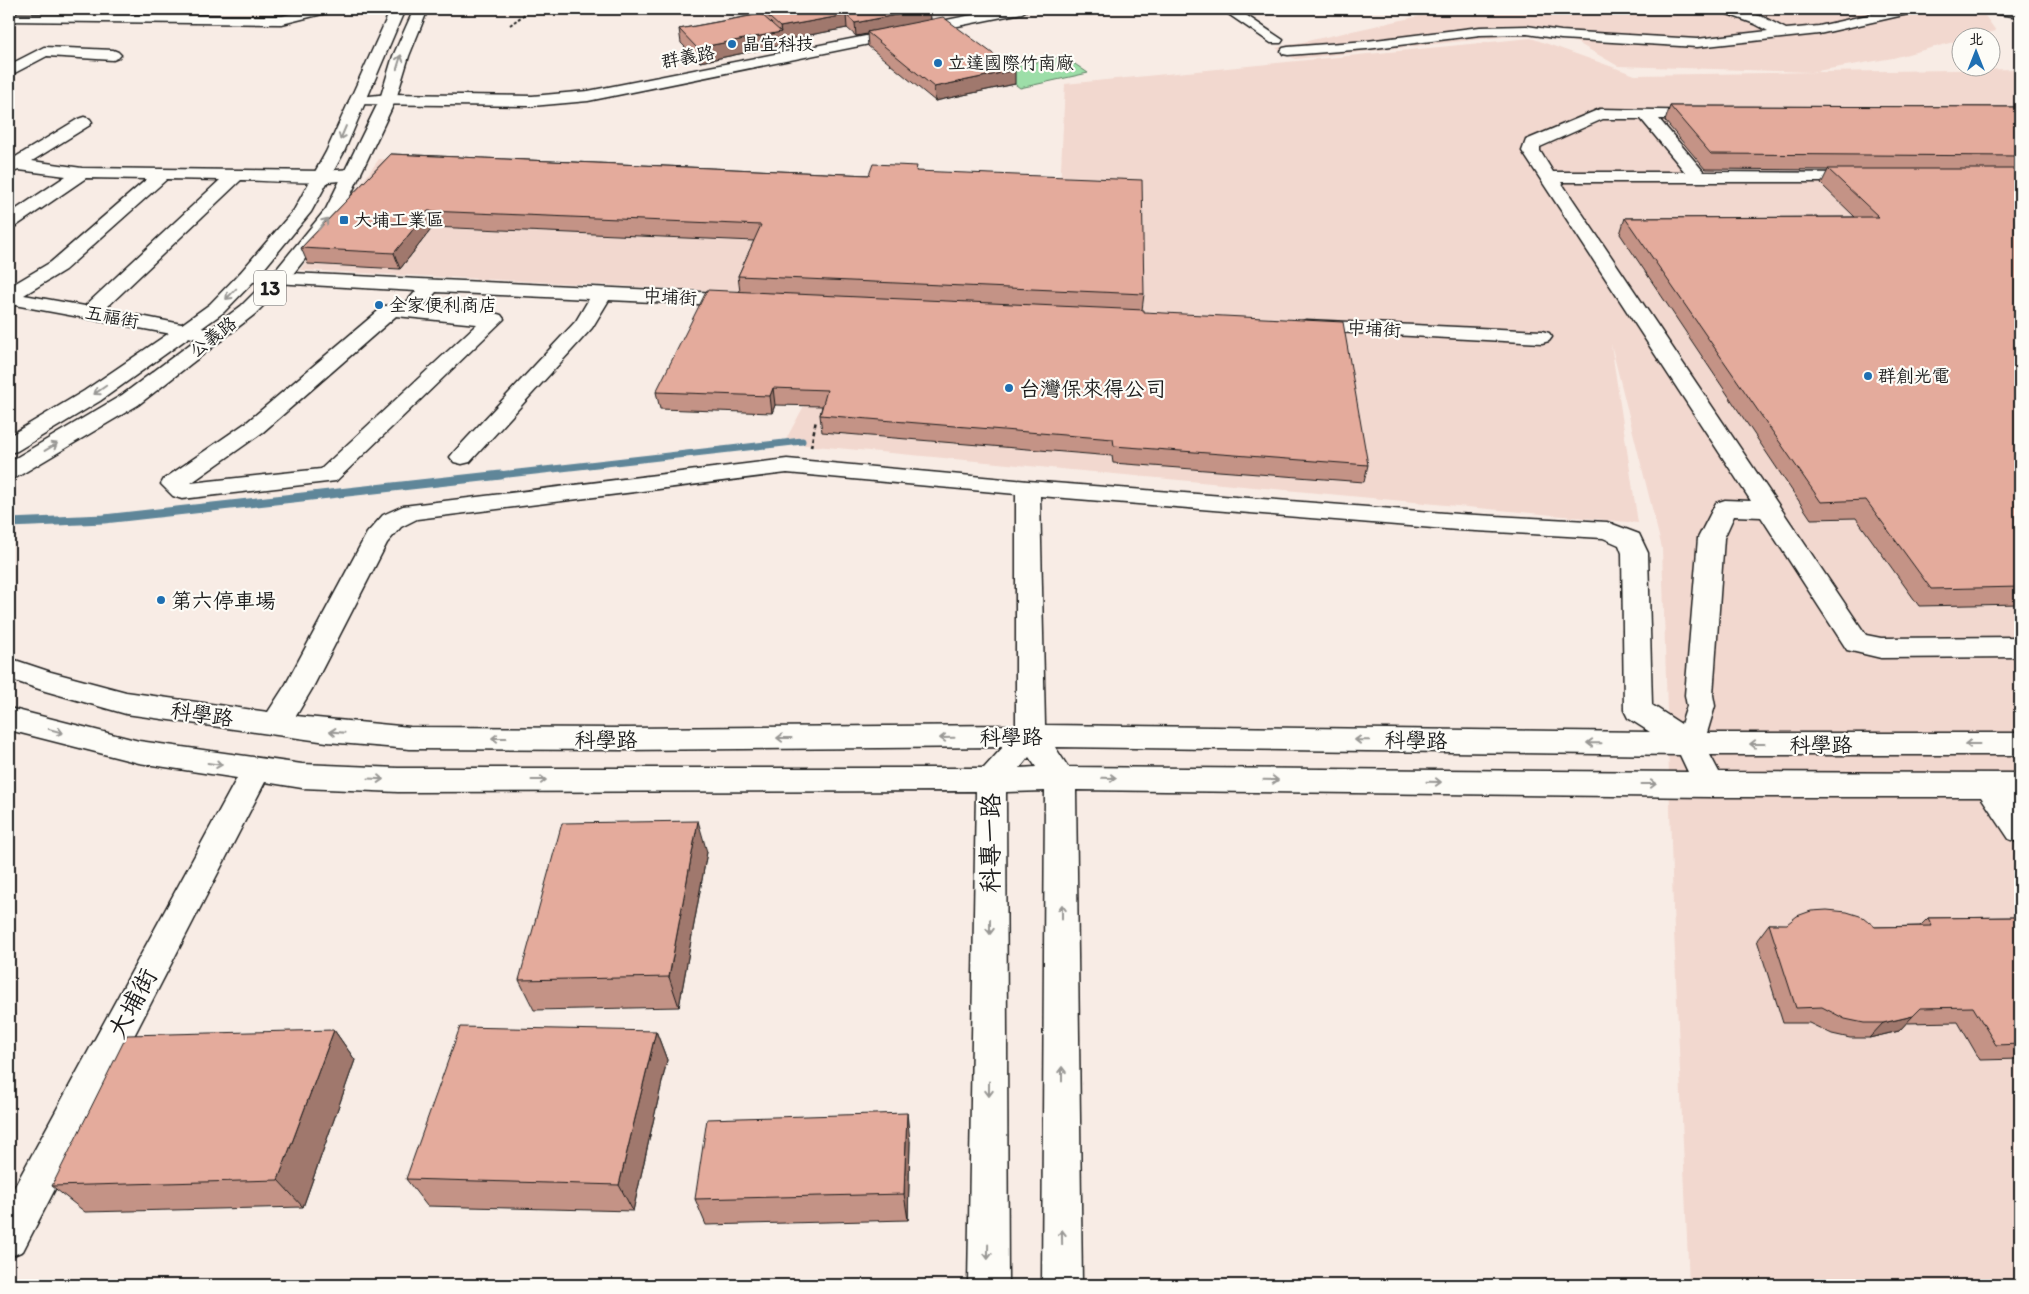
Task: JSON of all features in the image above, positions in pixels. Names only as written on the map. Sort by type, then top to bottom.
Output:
[{"type":"street","points":[[14,18],[282,20],[325,9]]},
{"type":"street","name":"公義路","points":[[9,446],[92,396],[185,331],[217,308],[247,277],[302,212],[335,152],[398,9]]},
{"type":"street","name":"公義路","points":[[9,472],[130,400],[248,310],[278,280],[334,211],[388,99],[401,56],[421,9]]},
{"type":"street","name":"群義路","points":[[357,102],[388,99],[532,101],[588,96],[1022,9]]},
{"type":"street","points":[[1228,9],[1276,40]]},
{"type":"street","points":[[1727,9],[1760,21],[1784,34]]},
{"type":"street","points":[[1288,51],[1367,45],[1480,31],[1527,30],[1561,36],[1681,43],[1820,30],[1912,9]]},
{"type":"street","points":[[1990,9],[2020,13]]},
{"type":"street","points":[[9,71],[44,51],[112,55]]},
{"type":"street","points":[[1725,114],[1600,114],[1532,144],[1531,151],[1857,643],[1881,648],[2020,647]]},
{"type":"street","points":[[1646,114],[1699,177]]},
{"type":"street","points":[[13,166],[84,122]]},
{"type":"street","points":[[13,166],[82,173],[322,176],[352,174]]},
{"type":"street","points":[[9,222],[82,173]]},
{"type":"street","points":[[9,296],[58,266],[163,174]]},
{"type":"street","points":[[89,313],[236,175]]},
{"type":"street","points":[[1548,177],[1874,177]]},
{"type":"street","name":"中埔街","points":[[247,277],[278,280],[760,301]]},
{"type":"street","points":[[410,311],[430,286]]},
{"type":"street","points":[[462,456],[585,324],[602,294]]},
{"type":"street","name":"五福街","points":[[9,296],[215,336]]},
{"type":"street","points":[[391,310],[410,311],[494,319],[328,476],[182,491],[172,484],[255,427],[391,310]]},
{"type":"street","name":"中埔街","points":[[1284,325],[1542,337]]},
{"type":"street","points":[[276,724],[298,689],[376,539],[392,521],[412,512],[787,466],[1028,488],[1458,522],[1607,530],[1630,540],[1635,553],[1638,710],[1689,744],[1710,785]]},
{"type":"street","points":[[1028,488],[1030,736],[1060,779],[1062,846],[1062,1285]]},
{"type":"street","points":[[1689,744],[1701,706],[1699,695],[1711,538],[1725,508],[1770,510]]},
{"type":"street","name":"科學路","points":[[9,668],[45,681],[126,703],[327,731],[410,738],[623,739],[1030,736],[1689,744],[2020,744]]},
{"type":"street","name":"科學路","points":[[9,718],[139,752],[302,776],[398,780],[990,780],[1099,778],[1710,785],[2020,785]]},
{"type":"street","name":"科專一路","points":[[988,1285],[990,780],[1030,736]]},
{"type":"street","name":"大埔街","points":[[9,1237],[256,770]]},
{"type":"street","points":[[1990,785],[2020,830]]},
{"type":"path","points":[[510,24],[532,9]]},
{"type":"path","points":[[808,468],[816,420]]},
{"type":"shaded area","points":[[1451,9],[1961,9],[1981,10],[1994,28],[1952,28],[1952,42],[1893,58],[1811,72],[1618,66],[1576,42],[1528,34],[1295,59],[1276,48]]},
{"type":"shaded area","points":[[1531,38],[1635,75],[1952,70],[1952,78],[2002,78],[2002,69],[2020,69],[2020,1285],[1689,1285],[1673,907],[1662,548],[1611,344],[1638,523],[784,443],[862,298],[300,270],[379,159],[1060,189],[1065,84]]},
{"type":"green space","points":[[1063,56],[1088,73],[1020,88],[997,71]]},
{"type":"building","points":[[760,9],[926,9],[855,23],[846,15],[780,27]]},
{"type":"building","points":[[761,14],[781,32],[697,48],[679,29]]},
{"type":"building","points":[[943,17],[1015,70],[934,87],[867,32]]},
{"type":"building","points":[[1670,106],[2020,107],[2020,156],[1711,154]]},
{"type":"building","points":[[391,154],[869,175],[873,164],[917,166],[916,171],[1142,180],[1144,294],[738,276],[761,225],[428,211],[394,253],[301,248]]},
{"type":"building","name":"群創光電","points":[[1828,169],[2020,169],[2020,587],[1931,589],[1866,500],[1821,502],[1625,218],[1879,217]]},
{"type":"building","name":"台灣保來得公司","points":[[707,290],[1144,310],[1144,312],[1343,322],[1368,465],[1114,446],[1113,439],[820,415],[827,390],[773,388],[770,396],[656,392]]},
{"type":"building","points":[[698,821],[669,977],[519,980],[562,823]]},
{"type":"building","points":[[1811,911],[1847,912],[1863,917],[1875,927],[1932,926],[1928,918],[2020,917],[2020,1044],[1996,1045],[1973,1007],[1921,1008],[1913,1016],[1883,1023],[1864,1023],[1845,1019],[1822,1007],[1796,1008],[1769,924],[1787,924],[1797,916]]},
{"type":"building","points":[[460,1027],[656,1031],[619,1185],[406,1179]]},
{"type":"building","points":[[334,1030],[278,1180],[52,1186],[127,1035]]},
{"type":"building","points":[[907,1113],[904,1194],[695,1199],[707,1119]]},
{"type":"waterway","points":[[490,476],[802,441]]},
{"type":"waterway","points":[[9,523],[104,519],[501,475]]},
{"type":"place","name":"晶宜科技","points":[[732,44]]},
{"type":"place","name":"立達國際竹南廠","points":[[938,63]]},
{"type":"place","name":"大埔工業區","points":[[344,220]]},
{"type":"place","name":"全家便利商店","points":[[379,305]]},
{"type":"place","name":"群創光電","points":[[1868,376]]},
{"type":"place","name":"台灣保來得公司","points":[[1009,388]]},
{"type":"place","name":"第六停車場","points":[[161,600]]}]
